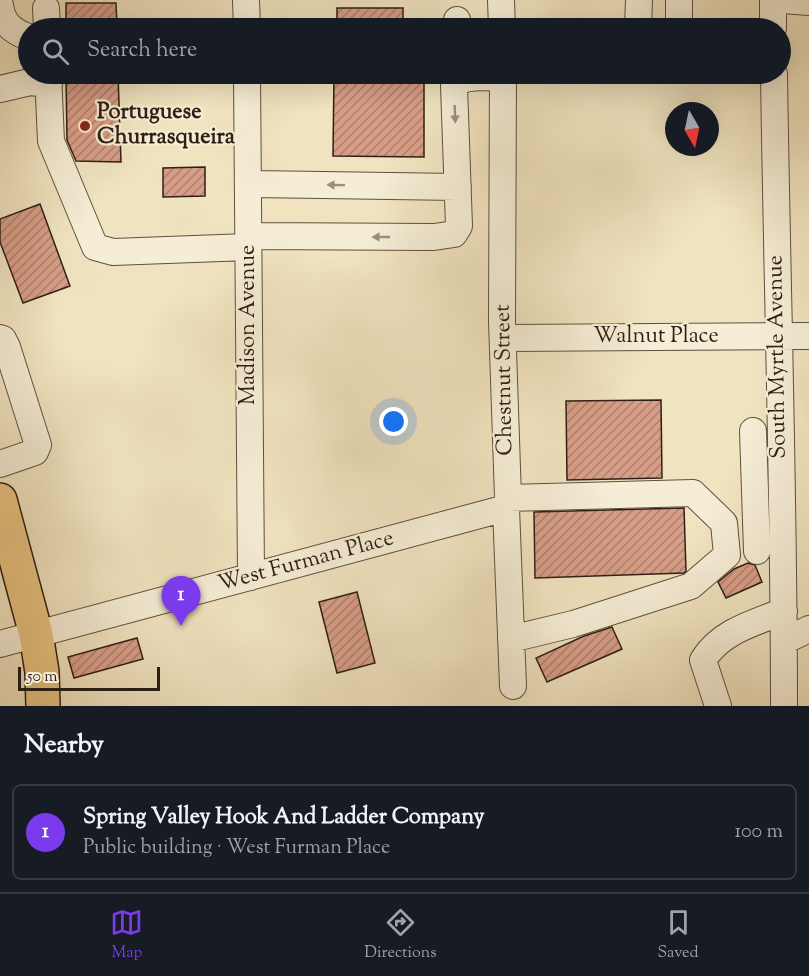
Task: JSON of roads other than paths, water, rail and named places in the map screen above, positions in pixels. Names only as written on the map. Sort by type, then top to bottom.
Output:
[{"type":"main road","points":[[0,500],[36,634],[42,672],[43,706]]},
{"type":"street","points":[[246,0],[246,18]]},
{"type":"street","points":[[501,0],[502,18]]},
{"type":"street","points":[[638,18],[639,0]]},
{"type":"street","points":[[679,0],[679,18]]},
{"type":"street","points":[[773,0],[773,18]]},
{"type":"street","points":[[783,0],[809,2]]},
{"type":"street","points":[[0,5],[5,24],[18,33]]},
{"type":"street","points":[[0,89],[21,84]]},
{"type":"street","points":[[48,84],[51,141],[94,247],[113,252],[248,242],[434,237],[454,234],[459,226],[455,84]]},
{"type":"street","name":"Madison Avenue","points":[[247,84],[251,577]]},
{"type":"street","name":"Chestnut Street","points":[[503,84],[503,338],[513,686]]},
{"type":"street","name":"South Myrtle Avenue","points":[[774,84],[784,706]]},
{"type":"street","points":[[248,184],[458,187]]},
{"type":"street","name":"Walnut Place","points":[[503,338],[809,336]]},
{"type":"street","points":[[0,338],[7,347],[39,445],[35,452],[0,464]]},
{"type":"street","points":[[753,431],[758,551]]},
{"type":"street","name":"West Furman Place","points":[[0,644],[251,577],[507,503],[693,493],[724,523],[727,555]]},
{"type":"street","points":[[512,639],[573,624],[692,586],[727,555],[783,550]]},
{"type":"street","points":[[713,705],[703,660],[711,647],[730,633],[784,610]]},
{"type":"street","points":[[784,641],[809,629]]},
{"type":"place","name":"Portuguese Churrasqueira","points":[[85,126]]},
{"type":"place","name":"Spring Valley Hook And Ladder Company","points":[[181,626]]}]
